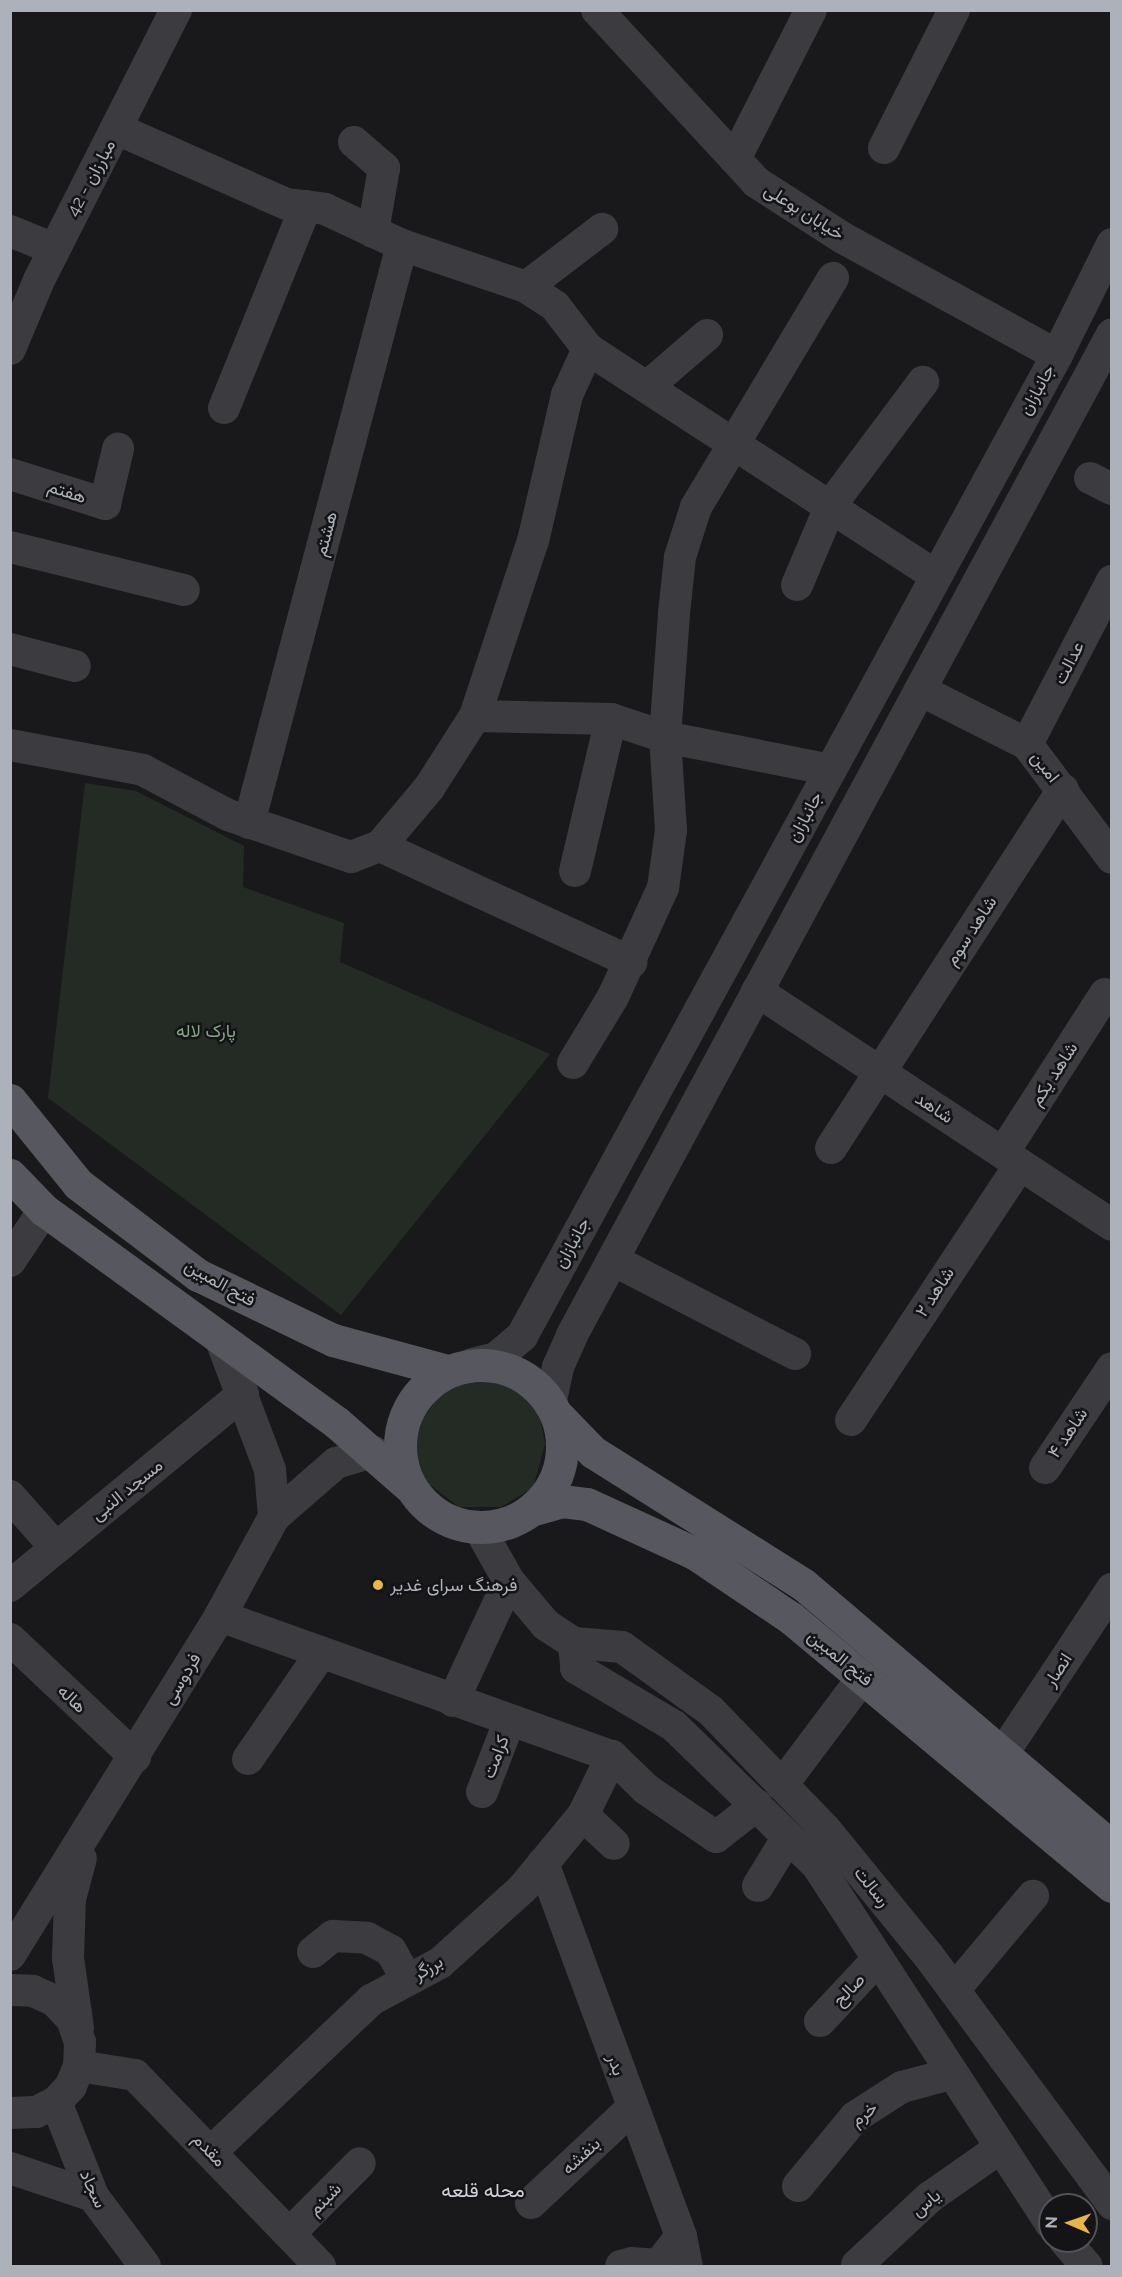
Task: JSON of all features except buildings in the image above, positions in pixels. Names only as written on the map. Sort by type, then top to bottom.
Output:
[{"type":"main road","name":"فتح المبین","points":[[10,1100],[78,1184],[198,1275],[333,1340],[460,1368]]},
{"type":"main road","points":[[10,1175],[44,1209],[373,1452],[410,1487],[428,1508],[444,1518],[479,1528],[507,1524],[531,1510],[550,1490],[560,1466],[562,1440],[553,1409],[522,1375],[498,1366],[460,1368],[425,1386],[409,1406],[400,1433],[400,1461],[410,1487]]},
{"type":"main road","name":"فتح المبین","points":[[553,1409],[593,1452],[804,1585],[1004,1752],[1112,1847]]},
{"type":"main road","name":"فتح المبین","points":[[531,1510],[562,1501],[587,1504],[696,1554],[791,1618],[1112,1886]]},
{"type":"street","name":"مبارزان - 42","points":[[10,348],[54,249],[176,10]]},
{"type":"street","name":"خیابان بوعلی","points":[[597,10],[625,22],[756,182],[843,238],[1056,355]]},
{"type":"street","points":[[735,159],[811,10]]},
{"type":"street","points":[[884,148],[954,10]]},
{"type":"street","points":[[117,129],[286,204],[325,209],[402,245],[526,287],[555,306],[588,349],[734,439],[936,576]]},
{"type":"street","points":[[354,142],[384,168],[373,232]]},
{"type":"street","points":[[224,408],[306,206]]},
{"type":"street","points":[[526,287],[602,229]]},
{"type":"street","points":[[10,231],[54,249]]},
{"type":"street","name":"جانبازان","points":[[460,1368],[508,1351],[539,1304],[1056,355],[1112,244]]},
{"type":"street","name":"هشتم","points":[[249,823],[402,245]]},
{"type":"street","points":[[573,1063],[631,962],[663,888],[671,830],[665,737],[680,557],[696,507],[734,439],[833,278]]},
{"type":"street","points":[[553,1409],[558,1366],[575,1331],[1112,334]]},
{"type":"street","points":[[648,386],[706,335]]},
{"type":"street","points":[[10,745],[143,770],[249,823],[351,857],[380,846],[429,788],[475,716],[533,541],[567,395],[588,349]]},
{"type":"street","points":[[796,585],[831,505],[923,382]]},
{"type":"street","name":"هفتم","points":[[10,474],[105,504],[118,450]]},
{"type":"street","points":[[10,546],[184,590]]},
{"type":"street","name":"عدالت","points":[[1027,744],[1112,581]]},
{"type":"street","points":[[10,649],[75,666]]},
{"type":"street","name":"امین","points":[[920,690],[1027,744],[1063,789],[1112,858]]},
{"type":"street","points":[[475,716],[611,719],[665,737],[831,770]]},
{"type":"street","points":[[574,871],[611,719]]},
{"type":"street","name":"شاهد سوم","points":[[831,1148],[1063,789]]},
{"type":"street","points":[[380,846],[631,962]]},
{"type":"street","name":"شاهد","points":[[758,991],[1112,1225]]},
{"type":"street","name":"شاهد یکم","points":[[1011,1159],[1105,994]]},
{"type":"street","name":"شاهد ۲","points":[[851,1420],[1011,1159]]},
{"type":"street","points":[[10,1261],[44,1209]]},
{"type":"street","points":[[613,1260],[795,1354]]},
{"type":"street","points":[[539,1304],[551,1326],[575,1331]]},
{"type":"street","points":[[221,1340],[270,1470],[274,1517]]},
{"type":"street","name":"شاهد ۴","points":[[1045,1468],[1112,1368]]},
{"type":"street","name":"مسجد النبی","points":[[10,1586],[243,1394]]},
{"type":"street","points":[[274,1517],[336,1463],[373,1452]]},
{"type":"street","points":[[10,1497],[56,1548]]},
{"type":"street","name":"فردوسی","points":[[15,1936],[86,1837],[220,1616],[274,1517]]},
{"type":"street","name":"رسالت","points":[[479,1528],[509,1581],[546,1625],[573,1643],[622,1647],[711,1712],[826,1830],[954,1990],[1112,2204]]},
{"type":"street","points":[[453,1701],[509,1581]]},
{"type":"street","name":"انصار","points":[[1004,1752],[1112,1588]]},
{"type":"street","points":[[220,1616],[509,1722],[612,1756],[646,1789],[716,1837],[757,1805]]},
{"type":"street","name":"هاله","points":[[10,1639],[135,1757]]},
{"type":"street","name":"رسالت","points":[[573,1643],[576,1668],[674,1726],[817,1865],[1038,2205]]},
{"type":"street","points":[[248,1759],[321,1653]]},
{"type":"street","points":[[783,1785],[863,1677]]},
{"type":"street","name":"کرامت","points":[[482,1792],[509,1722]]},
{"type":"street","name":"برزگر","points":[[211,2152],[371,2000],[440,1963],[523,1888],[583,1815],[612,1756]]},
{"type":"street","points":[[583,1815],[614,1844]]},
{"type":"street","points":[[10,2113],[36,2112],[56,2102],[71,2086],[80,2054],[68,1958],[70,1899],[86,1837]]},
{"type":"street","points":[[758,1886],[788,1837]]},
{"type":"street","name":"بدر","points":[[543,1863],[631,2109],[681,2236],[687,2266]]},
{"type":"street","points":[[954,1990],[1033,1896]]},
{"type":"street","points":[[313,1952],[333,1936],[367,1938],[391,1951],[407,1980]]},
{"type":"street","name":"صالح","points":[[820,2021],[877,1960]]},
{"type":"street","points":[[10,1990],[33,1991],[55,2001],[72,2019],[80,2054]]},
{"type":"street","name":"مقدم","points":[[80,2054],[135,2075],[320,2266]]},
{"type":"street","name":"خرم","points":[[798,2186],[855,2117],[902,2087],[951,2074]]},
{"type":"street","name":"سجاد","points":[[56,2102],[93,2196],[145,2266]]},
{"type":"street","name":"بنفشه","points":[[531,2203],[631,2109]]},
{"type":"street","name":"یاس","points":[[857,2265],[930,2197],[1000,2148]]},
{"type":"street","name":"شبنم","points":[[289,2234],[360,2163]]},
{"type":"street","points":[[10,2168],[93,2196]]},
{"type":"street","points":[[621,2266],[659,2265],[681,2236]]},
{"type":"street","points":[[1076,2253],[1087,2266]]},
{"type":"green space","name":"پارک لاله","points":[[85,783],[136,791],[244,846],[243,887],[344,923],[340,962],[550,1054],[341,1315],[48,1098]]},
{"type":"green space","points":[[480,1376],[500,1377],[538,1404],[545,1444],[533,1488],[501,1507],[459,1507],[421,1478],[413,1449],[423,1418],[445,1389]]},
{"type":"place","name":"فرهنگ سرای غدیر","points":[[378,1585]]},
{"type":"district","name":"محله قلعه","points":[[483,2190]]}]
